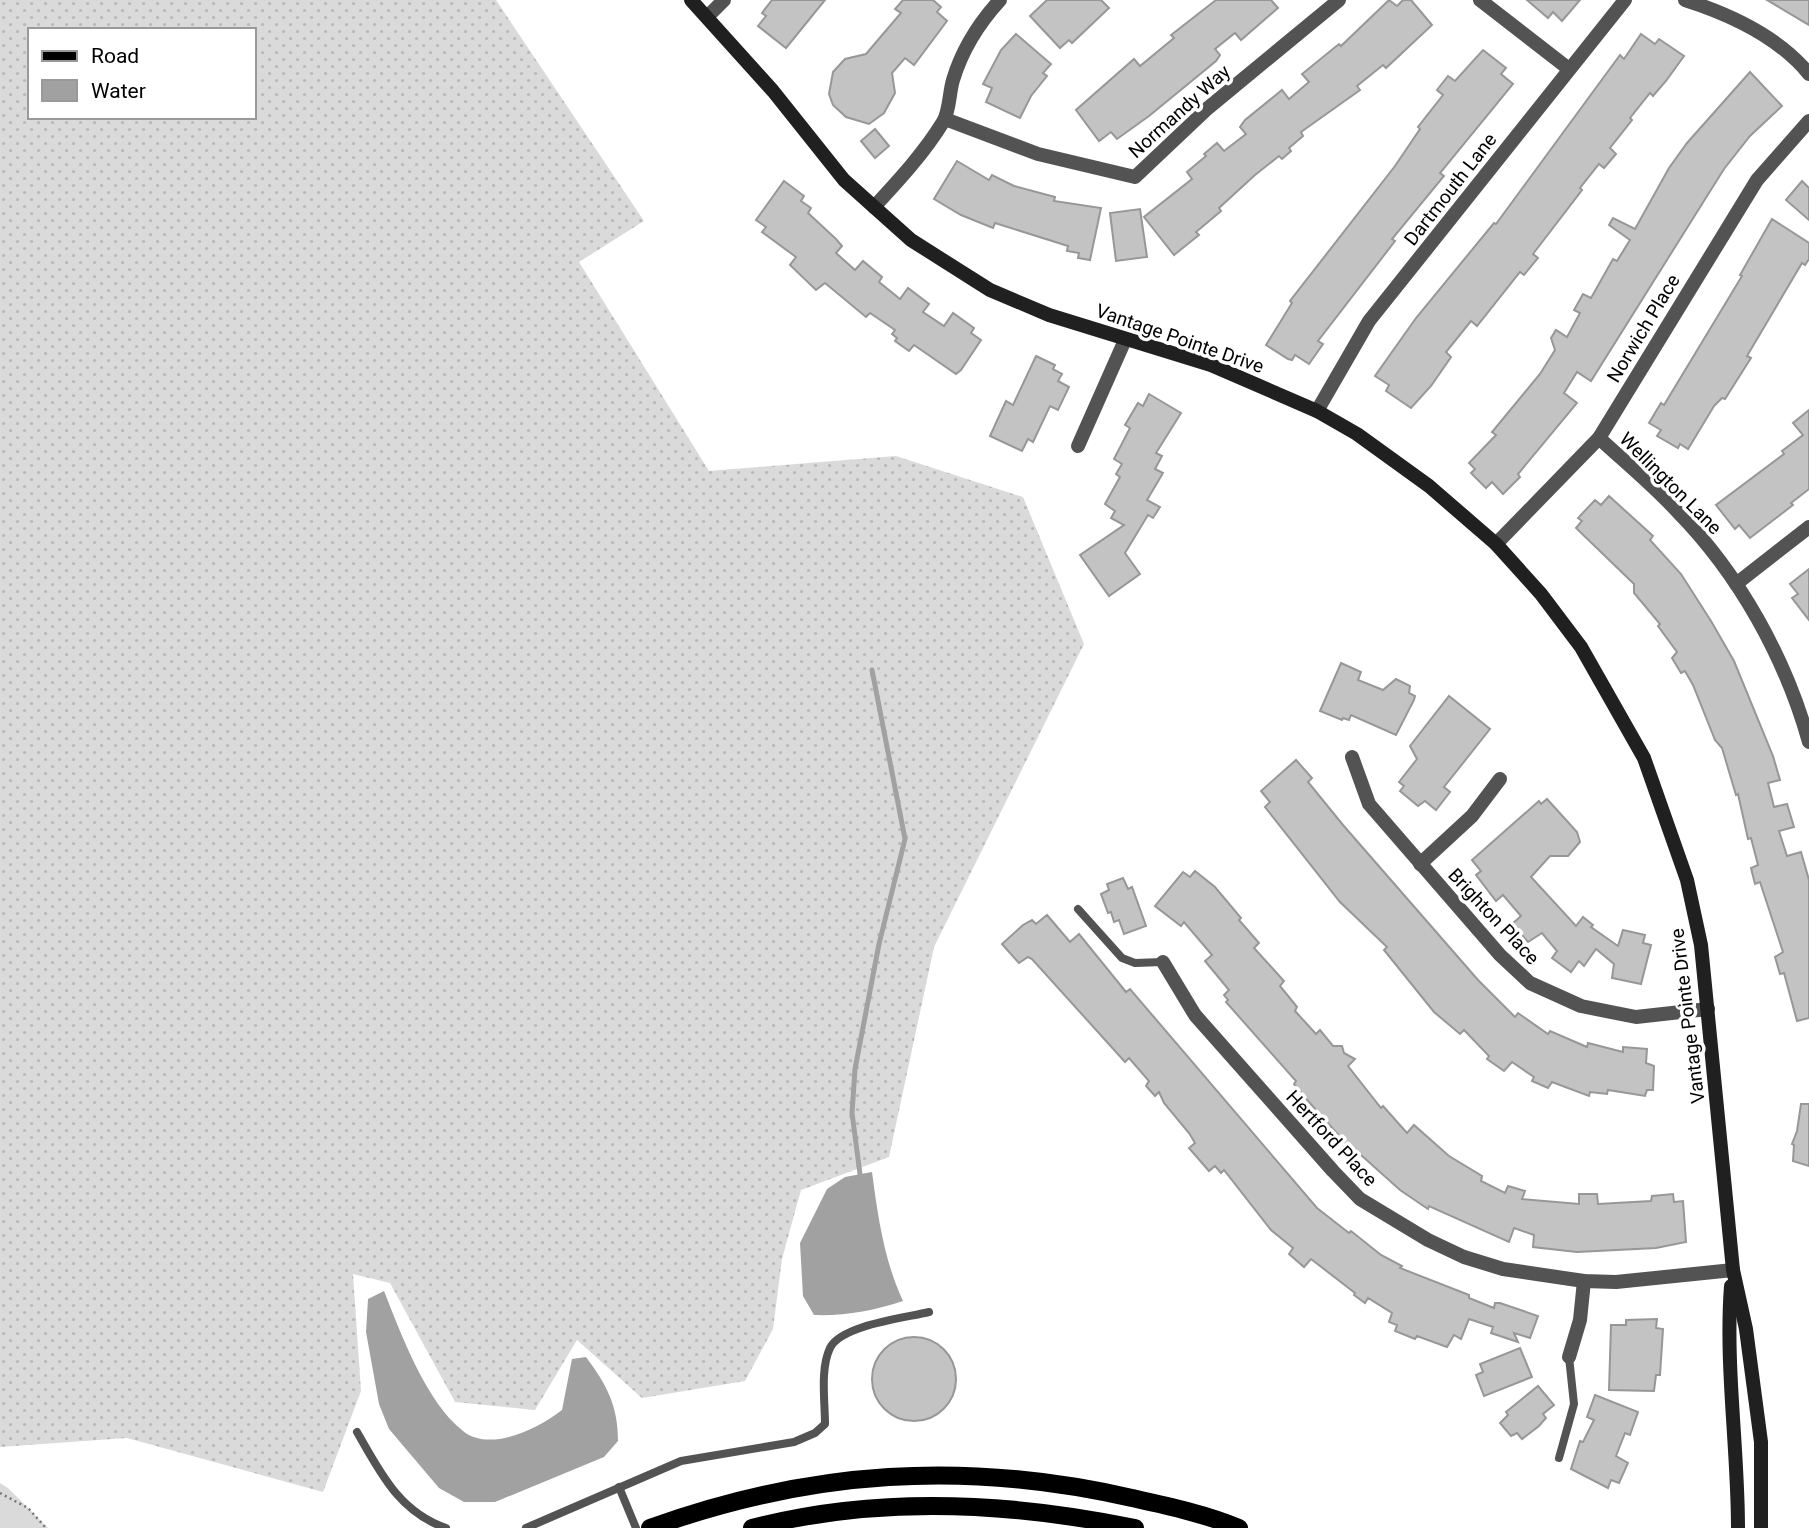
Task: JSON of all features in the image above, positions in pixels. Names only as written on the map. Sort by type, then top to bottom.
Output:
[{"type":"main road","points":[[650,1528],[691,1513],[767,1493],[852,1480],[927,1475],[998,1475],[1078,1485],[1157,1503],[1239,1528]]},
{"type":"main road","points":[[752,1528],[864,1509],[940,1505],[1004,1507],[1082,1517],[1135,1528]]},
{"type":"street","name":"Vantage Pointe Drive","points":[[691,0],[773,91],[844,180],[911,240],[990,290],[1049,315],[1211,365],[1317,411],[1357,434],[1429,486],[1496,544],[1541,594],[1581,647],[1644,758],[1687,880],[1701,944],[1732,1270],[1746,1329],[1761,1442],[1761,1528]]},
{"type":"street","points":[[707,17],[724,0]]},
{"type":"street","points":[[874,207],[911,166],[945,120],[953,79],[968,44],[984,17],[1000,0]]},
{"type":"street","name":"Normandy Way","points":[[945,120],[1038,154],[1135,177],[1208,108],[1339,0]]},
{"type":"street","points":[[1480,0],[1569,69]]},
{"type":"street","name":"Dartmouth Lane","points":[[1317,411],[1369,321],[1625,0]]},
{"type":"street","points":[[1685,0],[1714,9],[1763,35],[1809,74]]},
{"type":"street","name":"Norwich Place","points":[[1496,544],[1599,438],[1758,180],[1809,121]]},
{"type":"street","points":[[1078,446],[1125,340]]},
{"type":"street","name":"Wellington Lane","points":[[1599,438],[1678,511],[1736,584],[1804,704],[1809,742]]},
{"type":"street","points":[[1736,584],[1809,527]]},
{"type":"street","name":"Brighton Place","points":[[1352,757],[1369,804],[1500,955],[1530,983],[1581,1006],[1636,1017],[1708,1009]]},
{"type":"street","points":[[1420,864],[1472,816],[1500,779]]},
{"type":"street","name":"Hertford Place","points":[[1163,962],[1195,1015],[1360,1199],[1405,1227],[1464,1257],[1503,1269],[1584,1281],[1616,1282],[1732,1270]]},
{"type":"street","name":"Vantage Pointe Drive","points":[[1732,1270],[1729,1314],[1738,1460],[1738,1528]]},
{"type":"street","points":[[1569,1357],[1580,1320],[1584,1281]]},
{"type":"lane","points":[[1078,909],[1122,958],[1135,962],[1163,962]]},
{"type":"lane","points":[[526,1528],[681,1461],[794,1441],[815,1433],[825,1424],[825,1366],[830,1347],[849,1331],[929,1312]]},
{"type":"lane","points":[[1559,1458],[1574,1404],[1569,1357]]},
{"type":"lane","points":[[357,1432],[388,1486],[416,1514],[446,1528]]},
{"type":"lane","points":[[619,1487],[636,1528]]},
{"type":"path","points":[[0,1493],[28,1508],[46,1528]]},
{"type":"shaded area","points":[[0,0],[496,0],[644,221],[579,262],[709,471],[896,456],[1023,497],[1084,644],[934,947],[889,1157],[801,1190],[782,1259],[773,1329],[745,1381],[642,1398],[577,1340],[535,1410],[455,1402],[390,1283],[353,1274],[361,1391],[323,1492],[127,1438],[0,1447]]},
{"type":"shaded area","points":[[0,1483],[8,1488],[48,1528],[0,1528]]},
{"type":"water","points":[[872,1172],[886,1254],[903,1301],[859,1312],[814,1315],[803,1296],[800,1243],[827,1189],[845,1177]]},
{"type":"water","points":[[384,1291],[426,1385],[437,1403],[463,1431],[487,1440],[500,1439],[541,1424],[562,1410],[572,1359],[586,1357],[610,1396],[616,1417],[618,1441],[604,1457],[495,1502],[464,1502],[439,1488],[389,1429],[379,1404],[366,1332],[368,1299]]},
{"type":"building","points":[[772,0],[825,0],[786,48],[758,26],[766,16],[762,13]]},
{"type":"building","points":[[903,0],[933,0],[941,7],[937,12],[947,21],[914,65],[905,58],[892,73],[895,93],[884,113],[869,124],[846,117],[833,105],[829,94],[833,72],[845,59],[866,54],[901,13],[895,9]]},
{"type":"building","points":[[1047,0],[1101,0],[1109,8],[1072,43],[1069,40],[1060,48],[1030,16]]},
{"type":"building","points":[[1216,0],[1271,0],[1278,8],[1241,40],[1235,33],[1215,49],[1220,55],[1216,61],[1149,116],[1117,139],[1111,132],[1099,141],[1076,110],[1134,59],[1140,66],[1174,38],[1171,35]]},
{"type":"building","points":[[1389,0],[1397,6],[1403,0],[1411,0],[1432,25],[1386,68],[1383,65],[1357,86],[1360,90],[1301,132],[1303,136],[1289,148],[1291,151],[1282,159],[1279,156],[1255,175],[1219,208],[1221,211],[1196,232],[1199,235],[1174,255],[1144,217],[1192,179],[1187,172],[1217,143],[1224,151],[1246,134],[1240,127],[1245,120],[1282,90],[1289,99],[1309,82],[1302,74],[1339,44],[1341,46]]},
{"type":"building","points":[[1527,0],[1580,0],[1562,21],[1553,12],[1548,18]]},
{"type":"building","points":[[1767,0],[1809,0],[1809,25]]},
{"type":"building","points":[[1016,34],[1051,64],[1043,73],[1047,76],[1031,96],[1020,118],[986,102],[992,88],[983,84],[1001,50]]},
{"type":"building","points":[[1641,34],[1655,44],[1659,39],[1684,56],[1653,96],[1650,93],[1630,118],[1632,120],[1610,148],[1616,154],[1604,168],[1599,164],[1580,188],[1582,190],[1533,254],[1538,258],[1524,275],[1520,272],[1477,326],[1471,321],[1446,352],[1451,357],[1431,386],[1411,408],[1386,391],[1389,385],[1375,376],[1416,318],[1494,223],[1496,224],[1620,55],[1624,59]]},
{"type":"building","points":[[1483,50],[1506,68],[1501,74],[1513,84],[1440,173],[1444,176],[1392,239],[1395,241],[1318,341],[1323,344],[1309,364],[1295,355],[1292,360],[1288,359],[1266,345],[1292,303],[1290,301],[1395,166],[1420,129],[1418,127],[1443,95],[1437,90],[1448,76],[1455,81]]},
{"type":"building","points":[[1750,72],[1782,106],[1750,136],[1724,169],[1591,381],[1577,372],[1564,393],[1577,403],[1518,474],[1520,477],[1503,494],[1492,482],[1486,488],[1471,473],[1475,469],[1469,463],[1496,435],[1492,432],[1540,374],[1555,350],[1551,338],[1556,330],[1567,337],[1580,313],[1574,310],[1583,294],[1591,298],[1613,259],[1617,261],[1630,240],[1609,225],[1613,218],[1635,229],[1669,168],[1687,143]]},
{"type":"building","points":[[875,129],[889,146],[875,158],[861,141]]},
{"type":"building","points":[[957,161],[989,180],[992,175],[1014,186],[1055,197],[1054,201],[1101,208],[1090,260],[1078,258],[1079,253],[1067,251],[1068,246],[995,223],[993,228],[961,215],[934,199]]},
{"type":"building","points":[[784,181],[804,196],[801,201],[811,208],[808,213],[842,246],[836,253],[855,270],[863,261],[882,277],[879,282],[900,299],[908,288],[929,304],[923,312],[944,326],[953,313],[974,328],[971,333],[981,340],[961,370],[956,374],[914,345],[909,351],[895,341],[897,338],[892,334],[895,330],[870,313],[866,317],[825,283],[816,290],[790,265],[796,257],[762,232],[766,227],[756,220]]},
{"type":"building","points":[[1802,181],[1809,188],[1809,220],[1786,200]]},
{"type":"building","points":[[1140,209],[1147,257],[1116,261],[1110,213]]},
{"type":"building","points":[[1772,219],[1809,243],[1809,259],[1805,265],[1802,263],[1747,356],[1751,358],[1725,399],[1722,398],[1714,406],[1688,449],[1680,444],[1678,448],[1657,436],[1661,430],[1649,423],[1661,403],[1664,405],[1742,276],[1740,275]]},
{"type":"building","points":[[1036,356],[1055,365],[1053,369],[1062,374],[1058,381],[1069,387],[1058,410],[1050,406],[1033,442],[1028,439],[1022,451],[990,436],[1006,401],[1013,405]]},
{"type":"building","points":[[1149,394],[1181,413],[1156,453],[1162,456],[1155,469],[1163,473],[1147,500],[1160,507],[1153,518],[1148,515],[1125,553],[1140,574],[1109,596],[1080,555],[1124,525],[1111,518],[1115,511],[1105,504],[1120,477],[1116,474],[1122,464],[1114,459],[1130,428],[1125,425],[1138,403],[1143,406]]},
{"type":"building","points":[[1809,410],[1809,489],[1750,538],[1739,525],[1735,529],[1716,505],[1784,454],[1782,451],[1803,435],[1793,423]]},
{"type":"building","points":[[1609,496],[1653,536],[1650,540],[1681,574],[1711,621],[1734,661],[1773,756],[1780,780],[1768,783],[1774,807],[1787,804],[1794,827],[1779,831],[1787,856],[1801,852],[1809,880],[1809,1018],[1797,1021],[1784,973],[1780,974],[1775,957],[1783,952],[1760,882],[1755,884],[1751,868],[1758,865],[1751,838],[1748,839],[1738,794],[1736,795],[1722,748],[1715,740],[1693,685],[1685,671],[1681,673],[1672,658],[1677,652],[1658,626],[1660,624],[1634,593],[1634,584],[1576,528],[1582,521],[1578,518],[1595,500],[1601,505]]},
{"type":"building","points":[[1809,569],[1809,620],[1792,598],[1798,594],[1790,584]]},
{"type":"building","points":[[1341,663],[1361,672],[1358,680],[1383,690],[1396,679],[1410,686],[1409,693],[1415,696],[1414,700],[1396,735],[1351,715],[1349,720],[1342,720],[1320,711]]},
{"type":"building","points":[[1449,696],[1490,729],[1444,787],[1450,792],[1436,810],[1425,801],[1418,806],[1400,791],[1404,786],[1399,782],[1417,759],[1410,746]]},
{"type":"building","points":[[1296,760],[1312,778],[1308,782],[1343,825],[1478,980],[1515,1017],[1518,1013],[1548,1034],[1550,1031],[1587,1047],[1588,1043],[1623,1052],[1623,1047],[1647,1049],[1646,1063],[1654,1066],[1653,1090],[1647,1090],[1645,1096],[1608,1090],[1607,1094],[1590,1092],[1589,1096],[1552,1082],[1548,1088],[1532,1081],[1534,1077],[1512,1062],[1504,1071],[1487,1059],[1489,1056],[1464,1030],[1460,1034],[1434,1012],[1384,950],[1387,947],[1340,902],[1265,807],[1270,802],[1261,791]]},
{"type":"building","points":[[1547,799],[1577,832],[1580,842],[1568,856],[1550,856],[1531,877],[1576,926],[1583,917],[1593,925],[1591,927],[1618,946],[1623,930],[1645,935],[1643,943],[1651,945],[1641,984],[1612,978],[1614,964],[1596,949],[1584,966],[1579,961],[1571,972],[1552,958],[1557,951],[1542,933],[1528,942],[1512,924],[1521,916],[1503,895],[1496,901],[1476,875],[1481,871],[1472,860],[1539,801],[1541,804]]},
{"type":"building","points":[[1195,871],[1215,887],[1259,943],[1254,948],[1284,981],[1280,986],[1297,1007],[1295,1011],[1316,1034],[1320,1030],[1333,1046],[1342,1046],[1344,1053],[1355,1059],[1348,1066],[1381,1108],[1383,1106],[1407,1133],[1414,1125],[1449,1156],[1482,1176],[1481,1181],[1505,1193],[1508,1186],[1525,1191],[1522,1199],[1579,1204],[1579,1194],[1597,1194],[1598,1204],[1651,1201],[1652,1196],[1673,1194],[1674,1202],[1683,1201],[1686,1242],[1656,1248],[1577,1252],[1533,1247],[1534,1235],[1514,1228],[1509,1242],[1429,1206],[1428,1209],[1400,1190],[1361,1155],[1358,1157],[1308,1101],[1294,1084],[1296,1081],[1226,1002],[1228,1000],[1224,995],[1229,990],[1205,961],[1212,955],[1184,922],[1181,926],[1155,906],[1183,872],[1190,877]]},
{"type":"building","points":[[1123,878],[1128,889],[1132,887],[1146,926],[1124,934],[1119,920],[1114,922],[1111,912],[1108,913],[1101,894],[1109,890],[1107,884]]},
{"type":"building","points":[[1047,915],[1070,942],[1079,934],[1126,992],[1130,989],[1317,1208],[1381,1255],[1402,1266],[1400,1268],[1469,1295],[1469,1298],[1494,1308],[1495,1303],[1500,1303],[1538,1316],[1530,1338],[1514,1333],[1518,1342],[1491,1333],[1493,1327],[1469,1319],[1461,1339],[1454,1335],[1447,1347],[1417,1336],[1415,1339],[1395,1331],[1397,1325],[1389,1322],[1392,1313],[1368,1298],[1365,1303],[1311,1259],[1304,1267],[1289,1254],[1293,1248],[1271,1230],[1224,1170],[1221,1173],[1215,1166],[1209,1171],[1189,1148],[1195,1143],[1189,1133],[1164,1103],[1159,1092],[1155,1096],[1146,1086],[1149,1081],[1129,1058],[1125,1062],[1032,959],[1028,957],[1019,963],[1002,944],[1023,925],[1032,920],[1036,924]]},
{"type":"building","points":[[1801,1104],[1809,1104],[1809,1166],[1793,1161],[1792,1144]]},
{"type":"building","points":[[1657,1319],[1656,1328],[1663,1329],[1660,1375],[1656,1375],[1654,1391],[1609,1390],[1611,1325],[1626,1325],[1626,1320]]},
{"type":"building","points":[[914,1337],[937,1344],[949,1356],[956,1379],[949,1402],[937,1414],[914,1421],[891,1414],[879,1402],[872,1379],[879,1356],[891,1344]]},
{"type":"building","points":[[1520,1348],[1532,1377],[1484,1396],[1476,1375],[1483,1372],[1480,1364]]},
{"type":"building","points":[[1538,1386],[1554,1405],[1543,1414],[1546,1418],[1539,1426],[1522,1439],[1517,1433],[1511,1436],[1500,1423],[1508,1415],[1506,1412]]},
{"type":"building","points":[[1595,1395],[1638,1412],[1630,1435],[1625,1433],[1616,1456],[1628,1463],[1619,1483],[1611,1480],[1608,1488],[1571,1469],[1580,1441],[1583,1442],[1594,1420],[1587,1417]]},
{"type":"waterway","points":[[860,1174],[852,1113],[855,1069],[879,944],[905,839],[872,670]]}]
